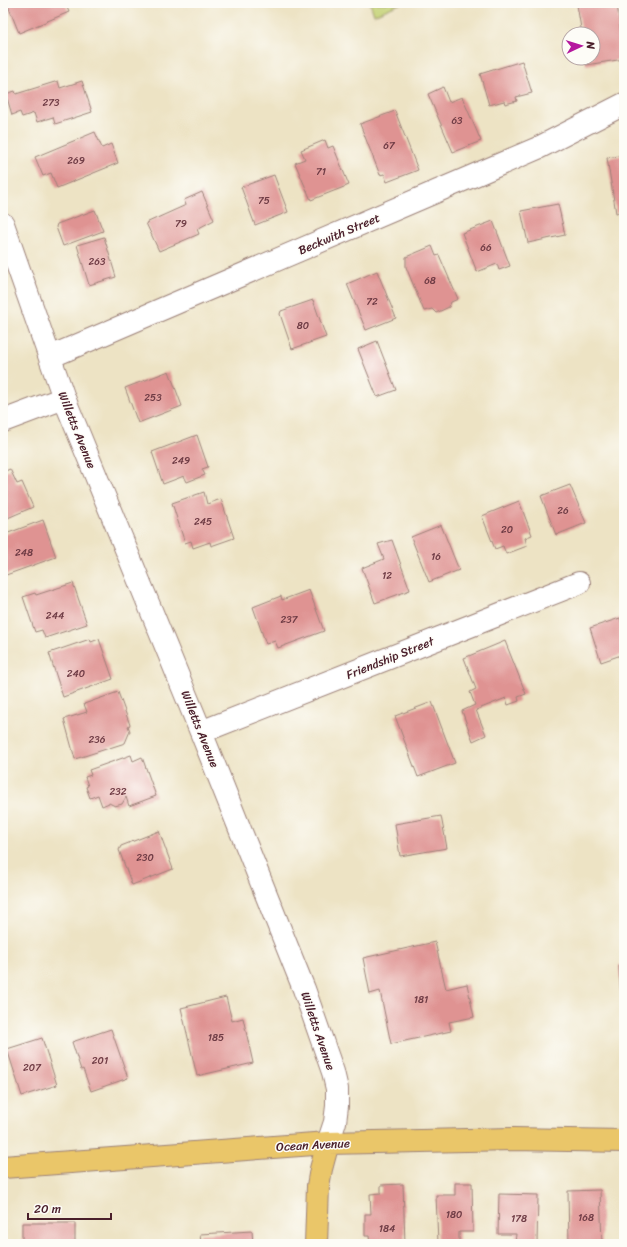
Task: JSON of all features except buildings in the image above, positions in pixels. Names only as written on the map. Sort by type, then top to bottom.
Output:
[{"type":"main road","name":"Ocean Avenue","points":[[3,1167],[328,1143],[513,1140],[624,1141]]},
{"type":"main road","name":"Willetts Avenue","points":[[316,1244],[318,1186],[328,1143]]},
{"type":"street","name":"Beckwith Street","points":[[50,357],[538,148],[624,104]]},
{"type":"street","name":"Willetts Avenue","points":[[3,224],[64,398],[201,732],[298,975],[333,1072],[337,1089],[338,1106],[335,1122],[328,1143]]},
{"type":"street","points":[[3,421],[64,398]]},
{"type":"street","name":"Friendship Street","points":[[201,732],[579,583]]},
{"type":"green space","points":[[370,3],[402,3],[374,15]]}]
